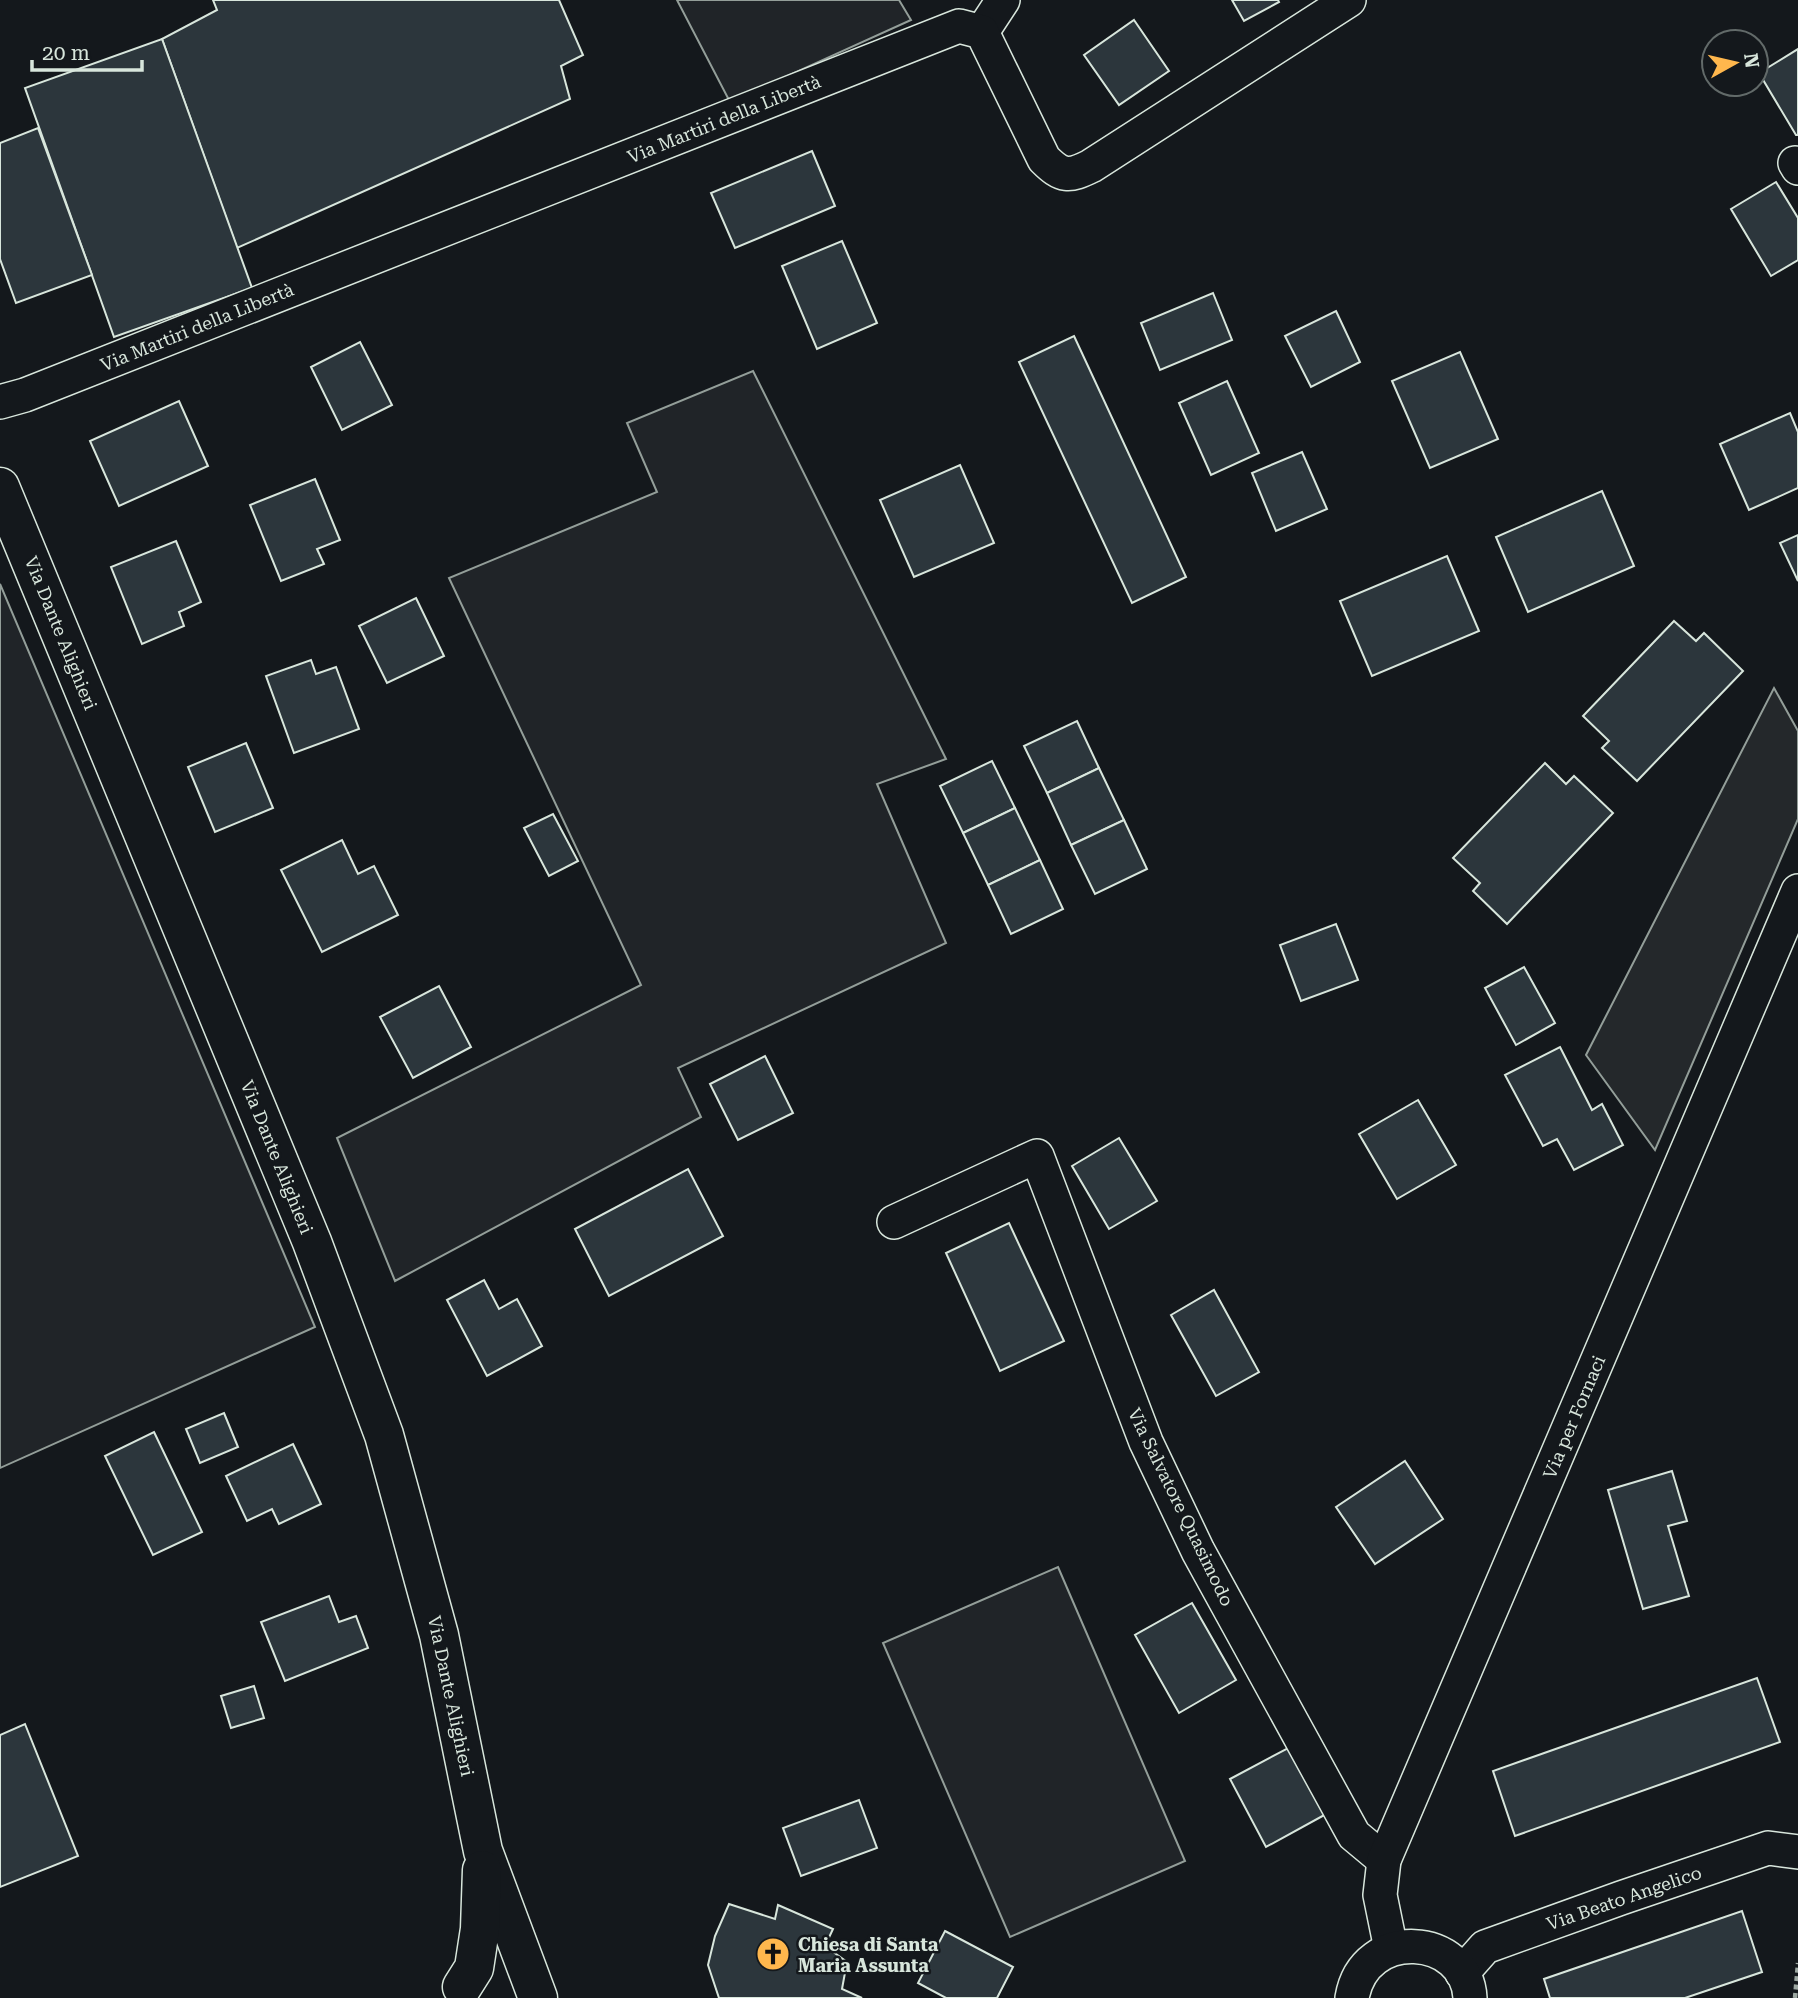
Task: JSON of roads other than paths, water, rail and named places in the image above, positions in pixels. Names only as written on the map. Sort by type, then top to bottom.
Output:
[{"type":"street","points":[[1003,0],[982,32],[1044,159],[1057,172],[1074,174],[1091,166],[1349,0]]},
{"type":"street","name":"Via Martiri della Libertà","points":[[0,402],[26,395],[959,26],[982,32]]},
{"type":"street","name":"Via Dante Alighieri","points":[[0,487],[312,1241],[384,1435],[439,1635],[483,1851],[536,1998]]},
{"type":"street","name":"Via per Fornaci","points":[[1391,1949],[1380,1895],[1384,1860],[1798,891]]},
{"type":"street","name":"Via Salvatore Quasimodo","points":[[894,1222],[1037,1156],[1146,1442],[1198,1551],[1354,1835],[1384,1860]]},
{"type":"street","name":"Via Beato Angelico","points":[[1466,1985],[1485,1947],[1768,1848],[1798,1852]]},
{"type":"street","name":"Via Dante Alighieri","points":[[456,1993],[474,1968],[480,1929],[483,1851]]},
{"type":"street","points":[[1352,1998],[1359,1975],[1373,1959],[1391,1949],[1408,1946],[1429,1948],[1447,1957],[1466,1985]]},
{"type":"street","name":"Via Dante Alighieri","points":[[456,1993],[480,1980],[499,1979],[514,1983],[536,1998]]},
{"type":"place","name":"Chiesa di Santa Maria Assunta","points":[[773,1954]]}]
